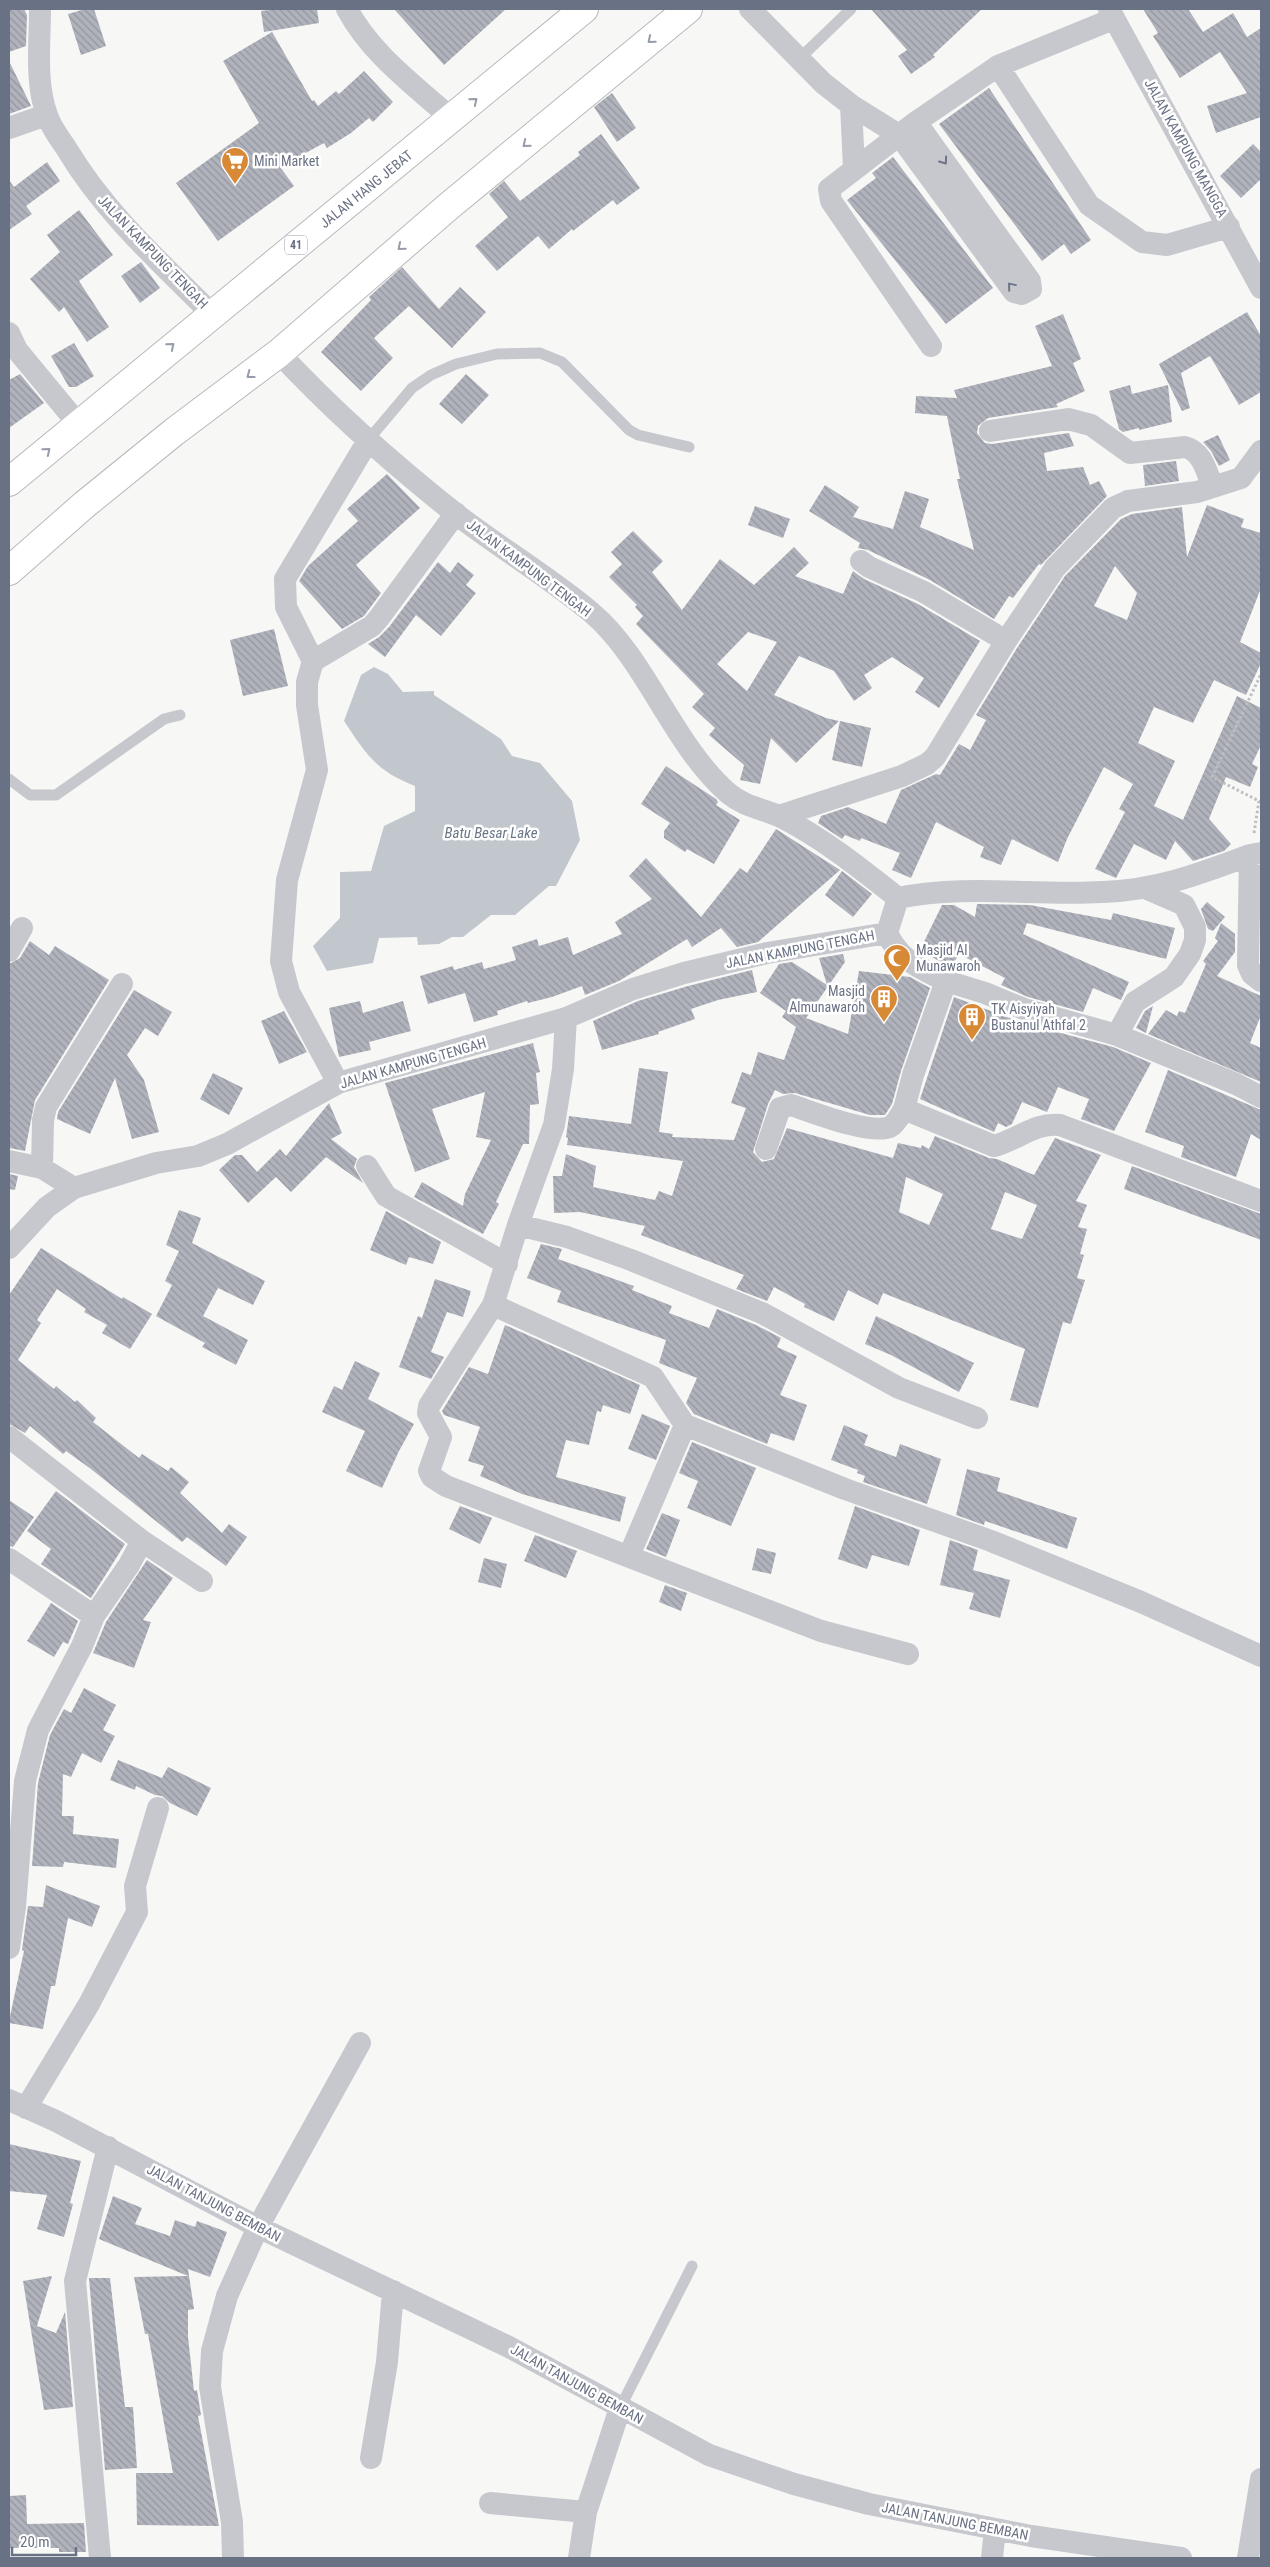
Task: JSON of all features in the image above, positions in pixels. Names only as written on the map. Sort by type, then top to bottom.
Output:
[{"type":"highway","name":"JALAN HANG JEBAT","points":[[9,482],[211,313],[452,119],[584,9]]},
{"type":"highway","points":[[9,571],[84,505],[166,438],[279,353],[449,206],[688,9]]},
{"type":"street","points":[[9,128],[46,115],[40,69],[40,9]]},
{"type":"street","points":[[347,9],[354,23],[377,52],[452,119]]},
{"type":"street","points":[[750,9],[798,60],[851,106],[907,129],[1030,281],[1031,289],[1022,294],[1014,292],[907,129]]},
{"type":"street","points":[[931,346],[831,201],[829,189],[907,129],[998,66],[1111,14]]},
{"type":"street","name":"JALAN KAMPUNG MANGGA","points":[[1111,14],[1229,226],[1261,288]]},
{"type":"street","points":[[998,66],[1089,205],[1142,242],[1166,245],[1229,226]]},
{"type":"street","points":[[851,106],[854,169]]},
{"type":"street","name":"JALAN KAMPUNG TENGAH","points":[[46,115],[87,183],[135,238],[211,313]]},
{"type":"street","points":[[12,344],[79,425]]},
{"type":"street","name":"JALAN KAMPUNG TENGAH","points":[[9,1248],[47,1207],[74,1188],[156,1163],[198,1156],[227,1144],[338,1083],[566,1018],[633,989],[684,973],[767,953],[887,933],[898,898],[838,850],[779,816],[751,808],[722,786],[698,759],[622,648],[592,613],[456,513],[369,439],[307,382],[279,353]]},
{"type":"street","points":[[990,430],[1057,419],[1068,419],[1091,425],[1130,453],[1185,447],[1194,449],[1200,455],[1213,487]]},
{"type":"street","points":[[313,662],[286,607],[286,579],[369,439]]},
{"type":"street","points":[[779,816],[902,776],[927,764],[935,757],[1006,640],[1056,568],[1113,508],[1128,501],[1213,487],[1241,478],[1261,451]]},
{"type":"street","points":[[338,1083],[289,992],[281,961],[287,880],[317,770],[307,705],[307,682],[313,662],[372,626],[456,513]]},
{"type":"street","points":[[861,561],[869,567],[924,592],[1006,640]]},
{"type":"street","points":[[898,898],[926,892],[957,890],[1102,892],[1144,888],[1180,881],[1256,854],[1248,965],[1252,974],[1261,981]]},
{"type":"street","points":[[1117,1035],[1135,1002],[1174,977],[1190,954],[1195,940],[1195,927],[1184,905],[1144,888]]},
{"type":"street","points":[[9,951],[22,928]]},
{"type":"street","points":[[887,933],[893,947],[902,958],[946,981],[1024,1009],[1117,1035],[1236,1084],[1261,1097]]},
{"type":"street","points":[[766,1149],[780,1108],[785,1106],[791,1105],[847,1124],[882,1128],[894,1124],[904,1109],[913,1075],[946,981]]},
{"type":"street","points":[[42,1168],[43,1120],[46,1107],[122,984]]},
{"type":"street","points":[[566,1018],[563,1069],[554,1125],[518,1225],[494,1305],[429,1406],[428,1413],[441,1437],[429,1471],[432,1477],[446,1486],[821,1631],[908,1654]]},
{"type":"street","points":[[904,1109],[994,1146],[1008,1142],[1040,1126],[1049,1124],[1060,1125],[1261,1202]]},
{"type":"street","points":[[9,1161],[42,1168],[74,1188]]},
{"type":"street","points":[[367,1166],[386,1196],[507,1264]]},
{"type":"street","points":[[518,1225],[567,1237],[631,1260],[762,1313],[898,1388],[977,1418]]},
{"type":"street","points":[[494,1305],[653,1376],[685,1425],[845,1489],[991,1540],[1141,1602],[1261,1656]]},
{"type":"street","points":[[629,1556],[685,1425]]},
{"type":"street","points":[[9,1437],[142,1541],[202,1581]]},
{"type":"street","points":[[9,1948],[16,1907],[25,1781],[36,1738],[50,1704],[82,1646],[94,1616],[129,1565],[142,1541]]},
{"type":"street","points":[[9,1559],[94,1616]]},
{"type":"street","points":[[17,2104],[90,2004],[137,1912],[135,1886],[158,1808]]},
{"type":"street","points":[[233,2558],[232,2522],[210,2387],[212,2351],[227,2296],[258,2227],[360,2043]]},
{"type":"street","name":"JALAN TANJUNG BEMBAN","points":[[17,2104],[108,2147],[258,2227],[507,2346],[709,2455],[794,2484],[869,2504],[995,2529],[1181,2558]]},
{"type":"street","points":[[100,2558],[76,2281],[108,2147]]},
{"type":"street","points":[[371,2458],[387,2362],[393,2291]]},
{"type":"street","points":[[579,2558],[586,2512],[620,2408]]},
{"type":"street","points":[[1248,2558],[1261,2479]]},
{"type":"street","points":[[490,2504],[586,2512]]},
{"type":"street","points":[[992,2558],[995,2529]]},
{"type":"lane","points":[[798,60],[851,9]]},
{"type":"lane","points":[[369,439],[412,388],[431,375],[456,364],[498,354],[540,352],[562,362],[629,430],[638,435],[689,447]]},
{"type":"lane","points":[[9,779],[30,795],[56,795],[164,719],[180,715]]},
{"type":"lane","points":[[620,2408],[692,2266]]},
{"type":"path","points":[[1256,854],[1259,801],[1212,777],[1261,674]]},
{"type":"water","name":"Batu Besar Lake","points":[[374,667],[388,674],[403,692],[434,691],[434,695],[501,739],[512,756],[540,763],[572,801],[580,840],[556,886],[549,886],[515,915],[491,915],[463,937],[452,937],[439,944],[418,945],[417,937],[379,938],[373,963],[327,971],[313,946],[340,918],[340,872],[371,871],[384,826],[415,811],[415,786],[381,768],[366,752],[344,721],[361,675]]},
{"type":"building","points":[[9,9],[24,9],[27,15],[26,46],[9,52]]},
{"type":"building","points":[[85,9],[94,9],[106,46],[81,55],[68,14]]},
{"type":"building","points":[[317,9],[319,23],[264,32],[261,11]]},
{"type":"building","points":[[394,9],[506,9],[444,65]]},
{"type":"building","points":[[871,9],[982,9],[933,55],[935,57],[911,74],[898,56],[907,50]]},
{"type":"building","points":[[1143,9],[1188,9],[1203,32],[1233,13],[1247,37],[1261,28],[1261,117],[1216,133],[1207,106],[1247,93],[1220,52],[1180,78],[1153,36],[1158,33]]},
{"type":"building","points":[[272,32],[312,101],[314,100],[318,106],[336,91],[339,94],[364,71],[393,102],[373,122],[369,118],[351,133],[327,148],[324,143],[280,167],[294,186],[218,241],[176,183],[259,123],[223,61]]},
{"type":"building","points":[[9,61],[31,106],[9,114]]},
{"type":"building","points":[[989,88],[1091,240],[1071,254],[1064,244],[1042,261],[939,124]]},
{"type":"building","points":[[612,93],[636,128],[617,142],[594,107]]},
{"type":"building","points":[[601,134],[640,188],[617,205],[613,200],[573,231],[572,229],[549,249],[538,236],[497,271],[475,246],[508,217],[489,194],[504,181],[520,201],[580,155],[578,152]]},
{"type":"building","points":[[1253,144],[1261,152],[1261,179],[1241,198],[1220,176]]},
{"type":"building","points":[[893,157],[993,288],[946,324],[847,200],[876,178],[872,173]]},
{"type":"building","points":[[47,162],[60,181],[26,206],[32,214],[9,230],[9,180],[14,187]]},
{"type":"building","points":[[79,210],[113,255],[79,281],[109,327],[87,342],[64,307],[59,312],[30,279],[60,252],[47,235]]},
{"type":"building","points":[[141,262],[160,288],[140,303],[121,276]]},
{"type":"building","points":[[402,267],[439,309],[460,287],[486,312],[452,348],[409,306],[374,338],[393,358],[361,391],[321,352],[371,300],[369,297]]},
{"type":"building","points":[[1247,312],[1261,336],[1261,392],[1239,405],[1210,356],[1181,373],[1190,408],[1182,411],[1159,364]]},
{"type":"building","points":[[1063,314],[1081,359],[1073,363],[1085,391],[1056,404],[1058,407],[988,418],[978,426],[977,433],[985,443],[992,444],[1069,433],[1074,446],[1044,453],[1047,471],[1083,467],[1090,485],[1099,481],[1107,496],[1041,565],[1039,564],[1013,598],[1009,596],[994,619],[930,580],[868,550],[858,548],[860,543],[809,511],[825,485],[859,507],[853,517],[893,529],[905,491],[929,499],[920,527],[974,550],[957,479],[960,479],[947,416],[915,413],[916,396],[957,398],[954,390],[1052,366],[1035,326]]},
{"type":"building","points":[[74,343],[94,376],[76,387],[69,387],[51,356]]},
{"type":"building","points":[[20,374],[44,403],[9,428],[9,380]]},
{"type":"building","points":[[466,374],[489,395],[462,424],[439,404]]},
{"type":"building","points":[[1130,385],[1132,394],[1168,385],[1172,422],[1139,430],[1139,428],[1123,432],[1119,429],[1109,391]]},
{"type":"building","points":[[1218,435],[1230,460],[1219,466],[1211,451],[1203,442]]},
{"type":"building","points":[[1176,461],[1179,481],[1145,486],[1143,465]]},
{"type":"building","points":[[387,474],[420,508],[356,565],[381,593],[364,616],[342,629],[299,581],[308,566],[358,521],[347,509]]},
{"type":"building","points":[[1207,505],[1244,519],[1241,527],[1261,533],[1261,588],[1240,642],[1261,653],[1261,663],[1246,695],[1214,680],[1193,723],[1154,707],[1138,743],[1175,761],[1154,806],[1183,820],[1237,696],[1261,708],[1261,745],[1252,764],[1258,767],[1250,787],[1226,777],[1209,819],[1231,844],[1224,851],[1193,861],[1175,841],[1166,860],[1134,844],[1116,878],[1095,869],[1125,812],[1119,809],[1133,784],[1104,767],[1067,839],[1058,862],[1012,839],[1001,865],[980,857],[984,847],[936,822],[911,878],[892,870],[900,853],[861,838],[860,841],[845,835],[842,839],[818,823],[821,816],[848,807],[886,824],[901,790],[936,774],[940,775],[959,744],[970,750],[986,720],[976,715],[1017,648],[1065,576],[1121,519],[1132,514],[1182,507],[1187,557]],"holes":[[[1115,566],[1137,593],[1127,620],[1094,606]]]},
{"type":"building","points":[[755,506],[790,519],[783,538],[748,525]]},
{"type":"building","points":[[633,531],[663,561],[652,572],[682,610],[720,559],[754,585],[794,547],[809,563],[795,576],[843,594],[853,571],[864,579],[918,604],[980,641],[939,708],[915,692],[924,678],[892,657],[864,675],[872,688],[854,701],[834,671],[799,656],[774,695],[826,718],[839,721],[796,763],[771,738],[760,784],[740,780],[744,765],[709,735],[715,728],[692,707],[704,694],[636,624],[643,616],[635,607],[637,605],[609,577],[622,564],[611,552]],"holes":[[[748,632],[777,642],[747,691],[717,664]]]},
{"type":"building","points":[[438,562],[450,573],[458,562],[474,575],[466,585],[476,593],[441,636],[416,615],[385,657],[368,644],[389,627]]},
{"type":"building","points":[[274,629],[288,686],[243,696],[230,640]]},
{"type":"building","points":[[840,721],[871,728],[862,767],[832,760]]},
{"type":"building","points":[[666,766],[716,799],[718,802],[716,805],[740,820],[714,864],[687,849],[685,852],[664,838],[664,831],[670,823],[641,804]]},
{"type":"building","points":[[776,829],[840,870],[758,942],[737,947],[721,928],[692,947],[687,939],[619,981],[585,995],[582,986],[552,997],[528,1003],[527,1001],[497,1011],[498,1015],[474,1022],[465,993],[428,1004],[420,976],[453,966],[454,970],[482,962],[484,969],[516,960],[512,947],[537,939],[539,946],[568,937],[573,955],[622,934],[615,922],[652,899],[629,876],[646,858],[701,917],[740,868],[747,873]]},
{"type":"building","points":[[842,871],[872,894],[853,917],[825,895]]},
{"type":"building","points":[[1207,902],[1225,917],[1213,931],[1208,929],[1201,909]]},
{"type":"building","points":[[977,904],[1030,905],[1111,920],[1113,913],[1175,928],[1166,959],[1027,923],[1023,934],[1129,982],[1121,1000],[1093,988],[1083,1012],[1028,997],[1001,985],[1005,978],[959,954],[951,968],[920,950],[942,905],[954,905],[975,917]]},
{"type":"building","points":[[1221,923],[1235,934],[1235,952],[1217,976],[1261,996],[1261,1015],[1250,1043],[1261,1048],[1261,1082],[1148,1034],[1166,1010],[1177,1016],[1179,1011],[1185,1013],[1206,964],[1203,961],[1218,941],[1215,938]]},
{"type":"building","points":[[30,941],[49,955],[55,946],[109,980],[35,1100],[25,1151],[9,1148],[9,964],[20,958]]},
{"type":"building","points":[[843,954],[845,962],[806,1018],[848,1034],[859,971],[910,977],[930,988],[901,1071],[892,1104],[885,1115],[870,1115],[795,1093],[783,1094],[775,1090],[768,1104],[753,1152],[762,1162],[774,1159],[787,1128],[893,1158],[898,1143],[921,1148],[922,1145],[929,1149],[935,1136],[1034,1175],[1055,1138],[1101,1155],[1076,1201],[1087,1205],[1078,1227],[1087,1229],[1080,1254],[1084,1255],[1077,1278],[1085,1280],[1071,1324],[1063,1322],[1038,1408],[1010,1400],[1025,1349],[883,1293],[878,1305],[848,1290],[834,1321],[804,1307],[805,1304],[774,1287],[767,1301],[736,1289],[744,1275],[641,1235],[645,1226],[580,1212],[554,1213],[553,1176],[562,1176],[566,1154],[596,1166],[593,1187],[655,1200],[659,1191],[672,1196],[683,1161],[567,1145],[568,1138],[566,1137],[569,1116],[631,1124],[639,1068],[668,1072],[659,1132],[673,1134],[672,1137],[734,1140],[746,1108],[731,1103],[742,1072],[751,1075],[758,1052],[784,1060],[796,1027],[782,1017],[786,1011],[760,993],[779,964],[792,962],[827,985],[819,958]],"holes":[[[906,1177],[943,1194],[929,1225],[899,1212]],[[1005,1192],[1037,1205],[1022,1239],[991,1229]]]},
{"type":"building","points":[[752,970],[757,992],[718,1000],[691,1009],[695,1019],[658,1032],[659,1034],[602,1050],[593,1021],[638,1001]]},
{"type":"building","points":[[134,990],[172,1012],[158,1036],[145,1028],[127,1055],[144,1080],[159,1132],[132,1139],[115,1078],[90,1134],[57,1119],[58,1112]]},
{"type":"building","points":[[954,997],[1020,1022],[1113,1047],[1151,1063],[1114,1131],[1081,1119],[1089,1099],[1058,1087],[1047,1112],[1022,1102],[1012,1124],[1006,1127],[998,1123],[994,1132],[920,1099]]},
{"type":"building","points":[[360,1001],[363,1013],[403,1001],[411,1031],[369,1042],[371,1050],[339,1057],[329,1008]]},
{"type":"building","points":[[1153,1006],[1146,1033],[1136,1028],[1145,1011]]},
{"type":"building","points":[[284,1011],[307,1052],[279,1064],[261,1021]]},
{"type":"building","points":[[533,1043],[540,1072],[536,1073],[539,1104],[530,1105],[529,1144],[523,1144],[496,1202],[499,1204],[483,1234],[414,1197],[422,1182],[463,1206],[465,1194],[491,1140],[476,1137],[485,1092],[432,1109],[450,1159],[415,1172],[385,1083]]},
{"type":"building","points":[[1168,1070],[1261,1110],[1261,1140],[1251,1134],[1236,1177],[1181,1157],[1184,1146],[1145,1132]]},
{"type":"building","points":[[213,1073],[243,1088],[229,1115],[200,1099]]},
{"type":"building","points":[[329,1103],[342,1133],[331,1139],[357,1159],[354,1167],[363,1183],[326,1157],[291,1192],[276,1177],[248,1203],[219,1170],[235,1155],[242,1155],[257,1172],[280,1149],[286,1156]]},
{"type":"building","points":[[1132,1166],[1261,1214],[1261,1240],[1124,1189]]},
{"type":"building","points":[[9,1174],[18,1176],[15,1190],[9,1189]]},
{"type":"building","points":[[179,1210],[201,1218],[192,1243],[265,1281],[253,1305],[218,1288],[203,1316],[248,1340],[236,1365],[202,1347],[205,1343],[156,1316],[172,1285],[165,1281],[179,1251],[166,1245]]},
{"type":"building","points":[[386,1211],[441,1242],[433,1264],[409,1257],[406,1265],[370,1250]]},
{"type":"building","points":[[541,1244],[562,1249],[558,1259],[634,1286],[632,1290],[672,1306],[669,1313],[709,1328],[717,1309],[756,1325],[781,1338],[777,1347],[797,1356],[780,1395],[807,1405],[794,1441],[771,1433],[767,1444],[694,1414],[686,1403],[697,1378],[659,1363],[666,1340],[557,1302],[561,1291],[527,1278]]},
{"type":"building","points":[[41,1248],[122,1299],[123,1297],[152,1314],[130,1349],[102,1333],[107,1325],[84,1312],[86,1309],[57,1289],[37,1320],[41,1323],[18,1360],[54,1389],[56,1386],[75,1402],[77,1400],[96,1418],[93,1422],[139,1458],[142,1454],[168,1471],[171,1467],[189,1482],[180,1493],[222,1533],[229,1524],[247,1537],[226,1566],[187,1537],[182,1542],[91,1469],[66,1451],[63,1454],[30,1426],[25,1433],[9,1424],[9,1295]]},
{"type":"building","points":[[435,1279],[471,1291],[463,1317],[447,1312],[431,1352],[444,1357],[431,1379],[399,1367],[418,1316],[422,1318]]},
{"type":"building","points":[[876,1316],[974,1363],[959,1392],[891,1355],[865,1344]]},
{"type":"building","points":[[505,1325],[640,1385],[630,1414],[603,1405],[601,1412],[597,1411],[589,1445],[566,1440],[556,1477],[626,1497],[620,1522],[522,1494],[480,1476],[484,1466],[468,1461],[480,1427],[444,1415],[442,1411],[469,1367],[488,1374]]},
{"type":"building","points":[[355,1361],[380,1373],[368,1399],[414,1424],[382,1488],[346,1471],[365,1431],[322,1412],[334,1386],[342,1390]]},
{"type":"building","points":[[642,1414],[670,1426],[656,1460],[628,1449]]},
{"type":"building","points":[[844,1425],[868,1435],[864,1445],[896,1457],[900,1444],[941,1459],[927,1504],[863,1482],[865,1476],[857,1473],[858,1470],[831,1460]]},
{"type":"building","points":[[692,1442],[756,1468],[731,1526],[687,1508],[698,1481],[679,1473]]},
{"type":"building","points":[[967,1469],[1000,1478],[997,1491],[1077,1518],[1067,1549],[985,1521],[984,1525],[956,1515]]},
{"type":"building","points":[[56,1491],[125,1544],[91,1598],[41,1564],[51,1549],[27,1531]]},
{"type":"building","points":[[9,1500],[34,1517],[13,1547],[9,1546]]},
{"type":"building","points":[[460,1506],[492,1518],[480,1544],[449,1529]]},
{"type":"building","points":[[855,1506],[920,1530],[909,1566],[872,1555],[867,1569],[838,1559]]},
{"type":"building","points":[[662,1513],[680,1520],[666,1557],[646,1549]]},
{"type":"building","points":[[535,1535],[577,1551],[566,1578],[524,1561]]},
{"type":"building","points":[[950,1540],[978,1550],[973,1570],[1010,1580],[1000,1618],[969,1609],[974,1593],[940,1585]]},
{"type":"building","points":[[757,1548],[776,1553],[771,1574],[752,1570]]},
{"type":"building","points":[[484,1558],[507,1564],[501,1588],[478,1582]]},
{"type":"building","points":[[147,1560],[173,1578],[143,1620],[151,1622],[134,1668],[93,1653],[106,1622]]},
{"type":"building","points":[[665,1585],[687,1593],[681,1611],[659,1602]]},
{"type":"building","points":[[51,1603],[78,1621],[68,1644],[63,1642],[54,1657],[27,1641]]},
{"type":"building","points":[[84,1688],[116,1705],[103,1730],[115,1736],[101,1763],[82,1753],[71,1777],[63,1774],[62,1816],[74,1816],[73,1834],[119,1839],[116,1868],[64,1862],[63,1867],[32,1866],[38,1783],[50,1735],[64,1709],[71,1713]]},
{"type":"building","points":[[118,1760],[162,1778],[168,1767],[211,1788],[197,1816],[170,1803],[162,1796],[155,1795],[136,1786],[135,1790],[110,1780]]},
{"type":"building","points":[[46,1885],[100,1906],[92,1927],[68,1918],[55,1986],[51,1986],[43,2029],[9,2023],[9,2021],[24,1951],[22,1950],[28,1906],[43,1907]]},
{"type":"building","points":[[9,2144],[81,2161],[70,2203],[73,2204],[64,2237],[37,2229],[47,2195],[9,2191]]},
{"type":"building","points":[[113,2196],[142,2208],[135,2224],[170,2236],[175,2220],[195,2227],[197,2221],[227,2232],[210,2277],[188,2269],[194,2309],[188,2310],[188,2337],[194,2391],[197,2390],[201,2415],[198,2416],[219,2526],[137,2525],[136,2473],[173,2473],[148,2334],[145,2334],[134,2277],[188,2276],[99,2239]]},
{"type":"building","points":[[52,2276],[37,2326],[56,2333],[65,2312],[73,2407],[44,2410],[23,2281]]},
{"type":"building","points":[[89,2278],[110,2278],[125,2407],[133,2407],[137,2468],[105,2470]]},
{"type":"building","points":[[26,2495],[27,2524],[84,2523],[86,2552],[59,2552],[59,2548],[9,2548],[9,2496]]},
{"type":"place","name":"Mini Market","points":[[235,185]]},
{"type":"place","name":"Masjid Al Munawaroh","points":[[897,982]]},
{"type":"place","name":"Masjid Almunawaroh","points":[[884,1023]]},
{"type":"place","name":"TK Aisyiyah Bustanul Athfal 2","points":[[972,1041]]}]
